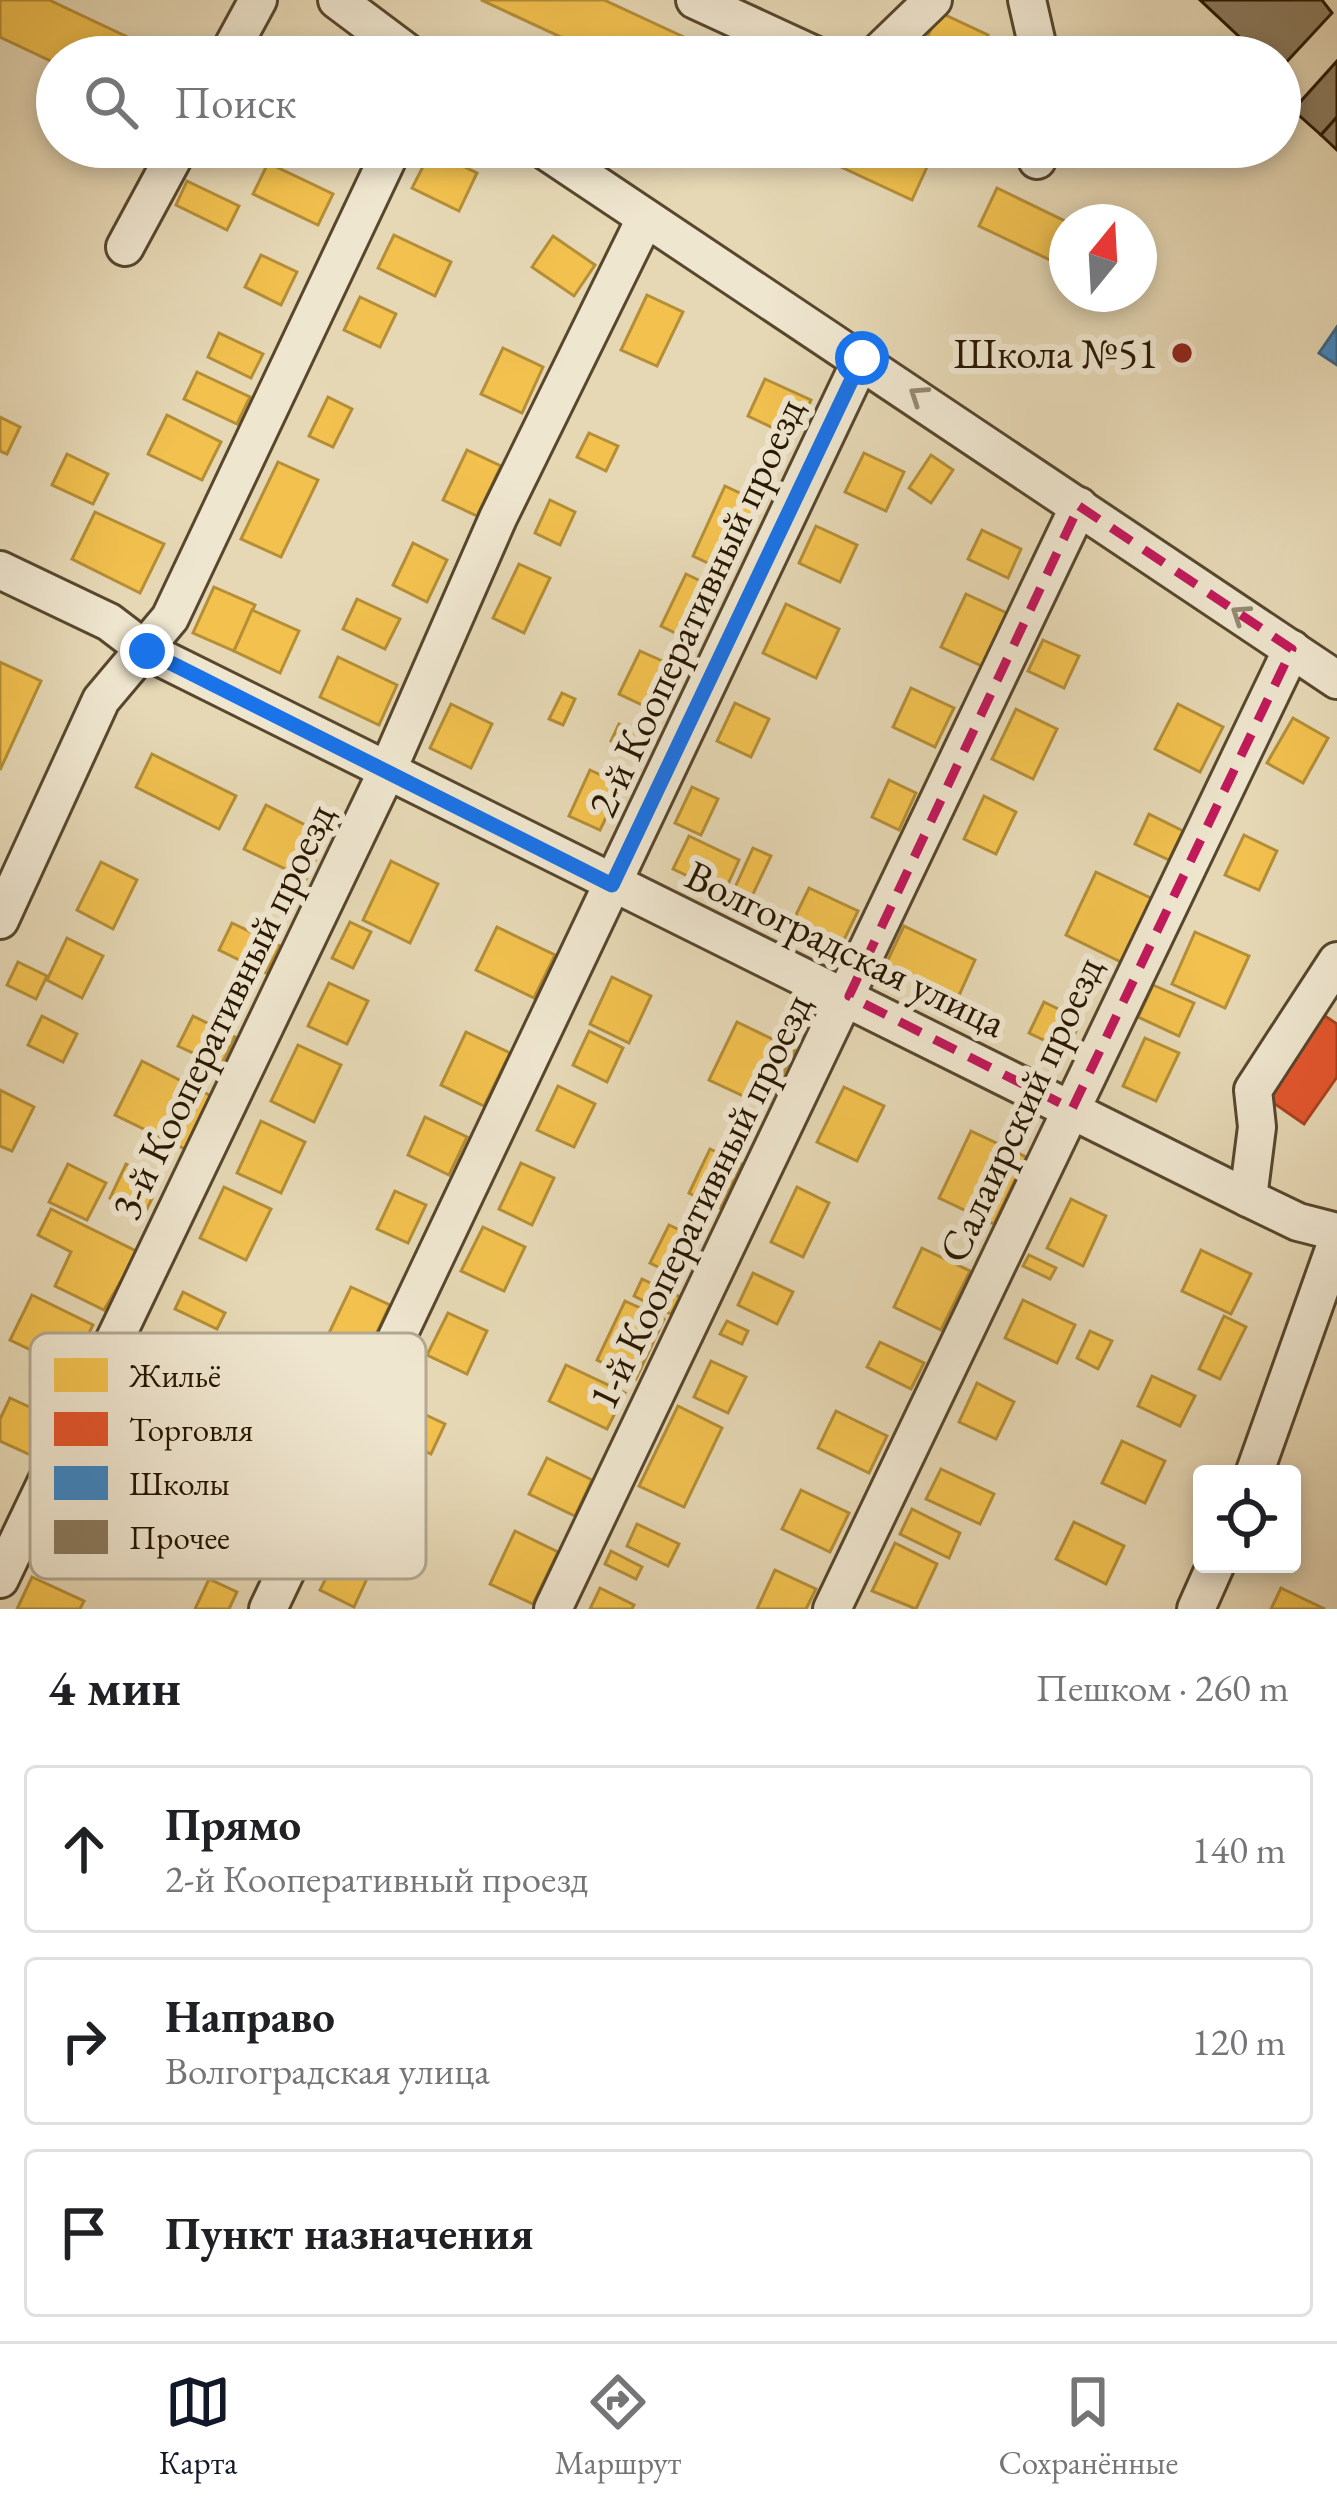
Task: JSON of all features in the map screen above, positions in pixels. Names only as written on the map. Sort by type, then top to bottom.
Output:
[{"type":"street","points":[[238,36],[258,0]]},
{"type":"street","points":[[337,0],[385,36]]},
{"type":"street","points":[[695,0],[773,36]]},
{"type":"street","points":[[896,36],[933,0]]},
{"type":"street","points":[[1027,0],[1035,36]]},
{"type":"street","points":[[125,247],[168,168]]},
{"type":"street","points":[[0,920],[101,700],[147,651],[170,618],[384,168]]},
{"type":"street","points":[[571,168],[862,358],[1337,680]]},
{"type":"street","name":"3-й Кооперативный проезд","points":[[118,1333],[388,769],[498,518],[645,219]]},
{"type":"street","name":"2-й Кооперативный проезд","points":[[399,1333],[862,358]]},
{"type":"street","name":"1-й Кооперативный проезд","points":[[553,1609],[1079,506]]},
{"type":"street","name":"Волгоградская улица","points":[[0,570],[109,622],[147,651],[612,885],[849,996],[1248,1198],[1337,1236]]},
{"type":"street","name":"Салаирский проезд","points":[[832,1609],[1292,649]]},
{"type":"street","points":[[1248,1198],[1257,1127],[1253,1090],[1337,962]]},
{"type":"street","points":[[1257,1465],[1337,1236]]},
{"type":"street","name":"3-й Кооперативный проезд","points":[[0,1579],[30,1516]]},
{"type":"street","points":[[1196,1609],[1212,1573]]},
{"type":"street","name":"2-й Кооперативный проезд","points":[[268,1609],[282,1579]]},
{"type":"highlighted area","points":[[1079,506],[1292,649],[1072,1109],[849,996]]},
{"type":"building: Жильё","points":[[0,0],[49,0],[125,36],[36,36],[36,54],[0,37]]},
{"type":"building: Жильё","points":[[481,0],[604,0],[682,36],[559,36]]},
{"type":"building: Жильё","points":[[939,12],[988,35],[988,36],[928,36]]},
{"type":"building: Жильё","points":[[266,168],[278,168],[333,194],[318,225],[253,194]]},
{"type":"building: Жильё","points":[[422,168],[467,168],[477,173],[459,211],[412,188]]},
{"type":"building: Жильё","points":[[843,168],[926,168],[912,200]]},
{"type":"building: Жильё","points":[[187,181],[239,206],[227,230],[176,205]]},
{"type":"building: Жильё","points":[[997,188],[1049,213],[1049,260],[979,226]]},
{"type":"building: Жильё","points":[[394,235],[451,262],[435,296],[378,268]]},
{"type":"building: Жильё","points":[[553,236],[595,265],[574,296],[532,267]]},
{"type":"building: Жильё","points":[[261,255],[297,272],[281,305],[245,287]]},
{"type":"building: Жильё","points":[[647,295],[683,312],[657,366],[621,350]]},
{"type":"building: Жильё","points":[[360,297],[396,314],[380,347],[344,330]]},
{"type":"building: Жильё","points":[[219,333],[263,354],[251,378],[208,357]]},
{"type":"building: Жильё","points":[[503,348],[543,367],[522,413],[481,394]]},
{"type":"building: Жильё","points":[[197,372],[250,397],[237,424],[184,399]]},
{"type":"building: Жильё","points":[[765,379],[811,400],[794,438],[748,416]]},
{"type":"building: Жильё","points":[[328,397],[352,409],[333,447],[309,436]]},
{"type":"building: Жильё","points":[[167,415],[221,442],[202,480],[148,454]]},
{"type":"building: Жильё","points":[[0,417],[20,427],[7,454],[0,451]]},
{"type":"building: Жильё","points":[[589,433],[618,446],[606,471],[577,457]]},
{"type":"building: Жильё","points":[[467,450],[501,466],[477,516],[443,500]]},
{"type":"building: Жильё","points":[[864,453],[904,472],[886,511],[845,492]]},
{"type":"building: Жильё","points":[[67,454],[108,474],[93,504],[52,485]]},
{"type":"building: Жильё","points":[[931,455],[953,470],[931,503],[909,488]]},
{"type":"building: Жильё","points":[[278,462],[318,480],[281,557],[241,539]]},
{"type":"building: Жильё","points":[[725,486],[759,502],[727,572],[693,556]]},
{"type":"building: Жильё","points":[[550,500],[575,512],[560,545],[535,533]]},
{"type":"building: Жильё","points":[[95,512],[164,544],[140,593],[72,559]]},
{"type":"building: Жильё","points":[[816,526],[857,545],[840,582],[799,563]]},
{"type":"building: Жильё","points":[[982,530],[1021,549],[1008,578],[968,559]]},
{"type":"building: Жильё","points":[[413,543],[447,560],[427,602],[393,585]]},
{"type":"building: Жильё","points":[[519,564],[550,578],[524,633],[493,618]]},
{"type":"building: Жильё","points":[[686,574],[719,590],[694,642],[661,626]]},
{"type":"building: Жильё","points":[[214,587],[255,605],[234,651],[193,633]]},
{"type":"building: Жильё","points":[[966,594],[1011,615],[986,668],[941,647]]},
{"type":"building: Жильё","points":[[357,599],[400,619],[385,649],[343,629]]},
{"type":"building: Жильё","points":[[786,604],[839,629],[816,678],[763,653]]},
{"type":"building: Жильё","points":[[252,610],[299,631],[280,673],[234,651]]},
{"type":"building: Жильё","points":[[1043,640],[1079,656],[1064,688],[1028,671]]},
{"type":"building: Жильё","points":[[640,651],[678,668],[657,712],[619,694]]},
{"type":"building: Жильё","points":[[338,657],[397,685],[379,725],[320,697]]},
{"type":"building: Жильё","points":[[0,662],[41,681],[0,770]]},
{"type":"building: Жильё","points":[[911,688],[954,708],[935,747],[893,727]]},
{"type":"building: Жильё","points":[[562,693],[575,699],[563,725],[549,719]]},
{"type":"building: Жильё","points":[[735,703],[769,719],[751,757],[717,741]]},
{"type":"building: Жильё","points":[[451,704],[492,724],[471,768],[430,748]]},
{"type":"building: Жильё","points":[[1178,704],[1223,727],[1200,772],[1155,749]]},
{"type":"building: Жильё","points":[[1016,709],[1057,729],[1033,779],[992,759]]},
{"type":"building: Жильё","points":[[1293,718],[1328,738],[1303,783],[1267,763]]},
{"type":"building: Жильё","points":[[619,724],[652,739],[644,756],[611,741]]},
{"type":"building: Жильё","points":[[152,754],[236,796],[219,829],[136,787]]},
{"type":"building: Жильё","points":[[590,770],[622,785],[600,830],[569,816]]},
{"type":"building: Жильё","points":[[889,780],[916,793],[899,830],[872,817]]},
{"type":"building: Жильё","points":[[692,787],[718,799],[701,835],[675,823]]},
{"type":"building: Жильё","points":[[984,796],[1016,812],[996,854],[964,839]]},
{"type":"building: Жильё","points":[[266,805],[327,836],[306,879],[244,849]]},
{"type":"building: Жильё","points":[[1149,814],[1183,831],[1169,860],[1135,844]]},
{"type":"building: Жильё","points":[[1244,835],[1277,851],[1259,890],[1225,875]]},
{"type":"building: Жильё","points":[[689,836],[739,860],[724,893],[673,869]]},
{"type":"building: Жильё","points":[[753,848],[771,856],[744,913],[727,905]]},
{"type":"building: Жильё","points":[[391,861],[438,884],[410,943],[363,920]]},
{"type":"building: Жильё","points":[[101,862],[137,880],[113,929],[77,910]]},
{"type":"building: Жильё","points":[[1096,872],[1155,900],[1125,964],[1066,935]]},
{"type":"building: Жильё","points":[[809,888],[858,911],[841,946],[792,923]]},
{"type":"building: Жильё","points":[[350,922],[371,932],[353,968],[332,958]]},
{"type":"building: Жильё","points":[[232,923],[280,946],[266,973],[219,950]]},
{"type":"building: Жильё","points":[[904,926],[975,960],[956,1002],[884,968]]},
{"type":"building: Жильё","points":[[497,927],[555,955],[534,998],[476,970]]},
{"type":"building: Жильё","points":[[1195,932],[1249,956],[1225,1008],[1172,984]]},
{"type":"building: Жильё","points":[[67,938],[103,956],[82,998],[47,980]]},
{"type":"building: Жильё","points":[[18,962],[47,976],[36,999],[7,985]]},
{"type":"building: Жильё","points":[[612,977],[651,996],[629,1043],[590,1024]]},
{"type":"building: Жильё","points":[[329,983],[368,1001],[347,1044],[308,1026]]},
{"type":"building: Жильё","points":[[1153,985],[1194,1003],[1179,1036],[1138,1017]]},
{"type":"building: Жильё","points":[[1044,1002],[1081,1020],[1067,1051],[1029,1033]]},
{"type":"building: Жильё","points":[[42,1016],[77,1034],[63,1062],[28,1045]]},
{"type":"building: Жильё","points":[[193,1016],[235,1037],[221,1066],[178,1046]]},
{"type":"building: Жильё","points":[[737,1022],[795,1050],[767,1107],[709,1080]]},
{"type":"building: Жильё","points":[[589,1031],[623,1048],[607,1082],[573,1065]]},
{"type":"building: Жильё","points":[[466,1032],[510,1053],[484,1106],[441,1085]]},
{"type":"building: Жильё","points":[[1145,1038],[1179,1053],[1156,1101],[1123,1086]]},
{"type":"building: Жильё","points":[[298,1045],[341,1065],[314,1122],[271,1101]]},
{"type":"building: Жильё","points":[[142,1061],[211,1096],[185,1149],[115,1115]]},
{"type":"building: Жильё","points":[[558,1086],[595,1104],[574,1147],[537,1130]]},
{"type":"building: Жильё","points":[[844,1087],[884,1106],[857,1161],[817,1142]]},
{"type":"building: Жильё","points":[[0,1090],[34,1107],[12,1151],[0,1146]]},
{"type":"building: Жильё","points":[[425,1117],[467,1137],[449,1175],[408,1155]]},
{"type":"building: Жильё","points":[[261,1121],[305,1142],[281,1193],[237,1173]]},
{"type":"building: Жильё","points":[[971,1131],[1026,1157],[994,1224],[939,1198]]},
{"type":"building: Жильё","points":[[710,1149],[742,1164],[720,1208],[689,1193]]},
{"type":"building: Жильё","points":[[521,1163],[554,1178],[532,1225],[499,1209]]},
{"type":"building: Жильё","points":[[68,1164],[106,1183],[87,1220],[49,1202]]},
{"type":"building: Жильё","points":[[126,1164],[160,1182],[144,1215],[110,1198]]},
{"type":"building: Жильё","points":[[224,1187],[271,1209],[246,1260],[200,1238]]},
{"type":"building: Жильё","points":[[797,1187],[829,1203],[803,1257],[771,1242]]},
{"type":"building: Жильё","points":[[395,1191],[426,1205],[408,1243],[377,1229]]},
{"type":"building: Жильё","points":[[1071,1199],[1106,1216],[1083,1266],[1047,1248]]},
{"type":"building: Жильё","points":[[51,1209],[138,1252],[104,1310],[55,1286],[71,1252],[38,1235]]},
{"type":"building: Жильё","points":[[669,1225],[697,1238],[679,1277],[650,1263]]},
{"type":"building: Жильё","points":[[483,1227],[525,1247],[504,1291],[461,1271]]},
{"type":"building: Жильё","points":[[922,1248],[970,1271],[941,1330],[894,1307]]},
{"type":"building: Жильё","points":[[1201,1250],[1251,1274],[1231,1314],[1182,1291]]},
{"type":"building: Жильё","points":[[1029,1255],[1056,1268],[1050,1279],[1023,1266]]},
{"type":"building: Жильё","points":[[753,1273],[793,1292],[777,1324],[738,1305]]},
{"type":"building: Жильё","points":[[642,1279],[680,1297],[671,1314],[634,1296]]},
{"type":"building: Жильё","points":[[351,1287],[390,1305],[377,1333],[329,1333]]},
{"type":"building: Жильё","points":[[183,1292],[225,1313],[217,1329],[175,1309]]},
{"type":"building: Жильё","points":[[32,1295],[93,1325],[89,1333],[30,1333],[30,1350],[10,1340]]},
{"type":"building: Жильё","points":[[1023,1300],[1075,1325],[1057,1363],[1005,1338]]},
{"type":"building: Жильё","points":[[625,1301],[664,1319],[636,1379],[597,1360]]},
{"type":"building: Жильё","points":[[448,1313],[487,1331],[467,1374],[427,1355]]},
{"type":"building: Жильё","points":[[1224,1316],[1246,1327],[1220,1379],[1199,1369]]},
{"type":"building: Жильё","points":[[727,1321],[748,1331],[742,1344],[720,1334]]},
{"type":"building: Жильё","points":[[1090,1331],[1112,1341],[1098,1369],[1077,1358]]},
{"type":"building: Жильё","points":[[880,1342],[924,1363],[911,1389],[867,1367]]},
{"type":"building: Жильё","points":[[711,1361],[746,1377],[728,1413],[694,1397]]},
{"type":"building: Жильё","points":[[566,1365],[625,1393],[607,1429],[549,1401]]},
{"type":"building: Жильё","points":[[1152,1376],[1195,1396],[1180,1426],[1138,1406]]},
{"type":"building: Жильё","points":[[977,1383],[1014,1402],[996,1439],[959,1422]]},
{"type":"building: Жильё","points":[[10,1398],[30,1407],[30,1455],[0,1441],[0,1419]]},
{"type":"building: Жильё","points":[[678,1406],[722,1428],[684,1507],[639,1486]]},
{"type":"building: Жильё","points":[[836,1411],[887,1436],[869,1473],[818,1448]]},
{"type":"building: Жильё","points":[[426,1415],[445,1424],[431,1454],[426,1452]]},
{"type":"building: Жильё","points":[[1122,1441],[1165,1461],[1145,1503],[1102,1483]]},
{"type":"building: Жильё","points":[[547,1458],[592,1480],[575,1516],[529,1494]]},
{"type":"building: Жильё","points":[[941,1469],[994,1494],[980,1524],[926,1499]]},
{"type":"building: Жильё","points":[[801,1490],[849,1513],[830,1552],[782,1529]]},
{"type":"building: Жильё","points":[[912,1509],[960,1533],[949,1558],[900,1534]]},
{"type":"building: Жильё","points":[[1074,1522],[1124,1546],[1106,1584],[1056,1559]]},
{"type":"building: Жильё","points":[[637,1524],[679,1544],[668,1566],[627,1546]]},
{"type":"building: Жильё","points":[[515,1531],[558,1552],[533,1604],[490,1584]]},
{"type":"building: Жильё","points":[[895,1543],[937,1564],[916,1609],[872,1591]]},
{"type":"building: Жильё","points":[[611,1551],[642,1567],[636,1579],[605,1564]]},
{"type":"building: Жильё","points":[[775,1570],[816,1589],[806,1609],[757,1609]]},
{"type":"building: Жильё","points":[[31,1579],[84,1601],[80,1609],[17,1609]]},
{"type":"building: Жильё","points":[[209,1579],[237,1592],[229,1609],[195,1609]]},
{"type":"building: Жильё","points":[[326,1579],[367,1579],[354,1607],[320,1590]]},
{"type":"building: Жильё","points":[[600,1588],[634,1605],[632,1609],[590,1609]]},
{"type":"building: Жильё","points":[[1281,1588],[1325,1609],[1271,1609]]},
{"type":"building: Торговля","points":[[1319,1012],[1337,1024],[1337,1077],[1304,1124],[1262,1095]]},
{"type":"building: Школы","points":[[1337,327],[1337,365],[1319,353]]},
{"type":"building: Прочее","points":[[1200,0],[1322,0],[1332,13],[1301,46],[1301,36],[1239,36]]},
{"type":"building: Прочее","points":[[1337,61],[1337,117],[1321,135],[1301,117],[1301,101]]},
{"type":"building: Прочее","points":[[1337,117],[1337,150],[1321,135]]},
{"type":"place","name":"Школа №51","points":[[1182,353]]},
{"type":"route","points":[[147,651],[612,885],[862,358]]}]
